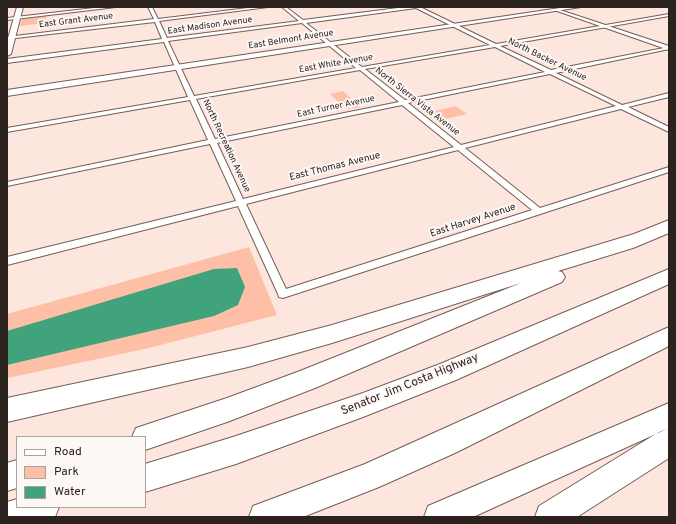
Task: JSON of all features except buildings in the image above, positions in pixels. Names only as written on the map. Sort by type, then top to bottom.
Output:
[{"type":"highway","points":[[7,410],[248,357],[332,334],[638,238],[669,226]]},
{"type":"highway","points":[[146,437],[227,410],[306,380],[585,264],[638,238]]},
{"type":"highway","name":"Senator Jim Costa Highway","points":[[146,478],[236,450],[363,406],[448,372],[669,276]]},
{"type":"highway","points":[[264,517],[369,477],[445,443],[669,336]]},
{"type":"highway","points":[[439,517],[669,415]]},
{"type":"highway","points":[[550,517],[669,442]]},
{"type":"highway","points":[[7,517],[40,508]]},
{"type":"main road","points":[[7,54],[9,37],[20,7]]},
{"type":"main road","name":"East Belmont Avenue","points":[[7,93],[556,8],[578,7]]},
{"type":"main road","name":"East Belmont Avenue","points":[[7,89],[177,66]]},
{"type":"street","points":[[8,18],[114,7]]},
{"type":"street","name":"North Recreation Avenue","points":[[150,7],[283,294]]},
{"type":"street","name":"East Grant Avenue","points":[[9,37],[266,7]]},
{"type":"street","name":"North Sierra Vista Avenue","points":[[284,7],[539,211]]},
{"type":"street","name":"East Madison Avenue","points":[[7,61],[416,7]]},
{"type":"street","name":"North Backer Avenue","points":[[416,7],[669,130]]},
{"type":"street","points":[[556,8],[669,48]]},
{"type":"street","name":"East White Avenue","points":[[7,130],[669,15]]},
{"type":"street","name":"East Turner Avenue","points":[[7,184],[669,48]]},
{"type":"street","name":"East Thomas Avenue","points":[[7,261],[669,95]]},
{"type":"street","name":"East Harvey Avenue","points":[[283,294],[669,169]]},
{"type":"green space","points":[[46,16],[45,23],[20,26],[22,19]]},
{"type":"green space","points":[[343,91],[360,107],[346,109],[330,94]]},
{"type":"green space","points":[[456,106],[467,114],[437,121],[426,113]]},
{"type":"green space","points":[[249,247],[277,315],[145,349],[7,378],[7,314]]},
{"type":"water","points":[[237,268],[245,287],[238,305],[214,316],[7,365],[7,331],[214,269]]}]
